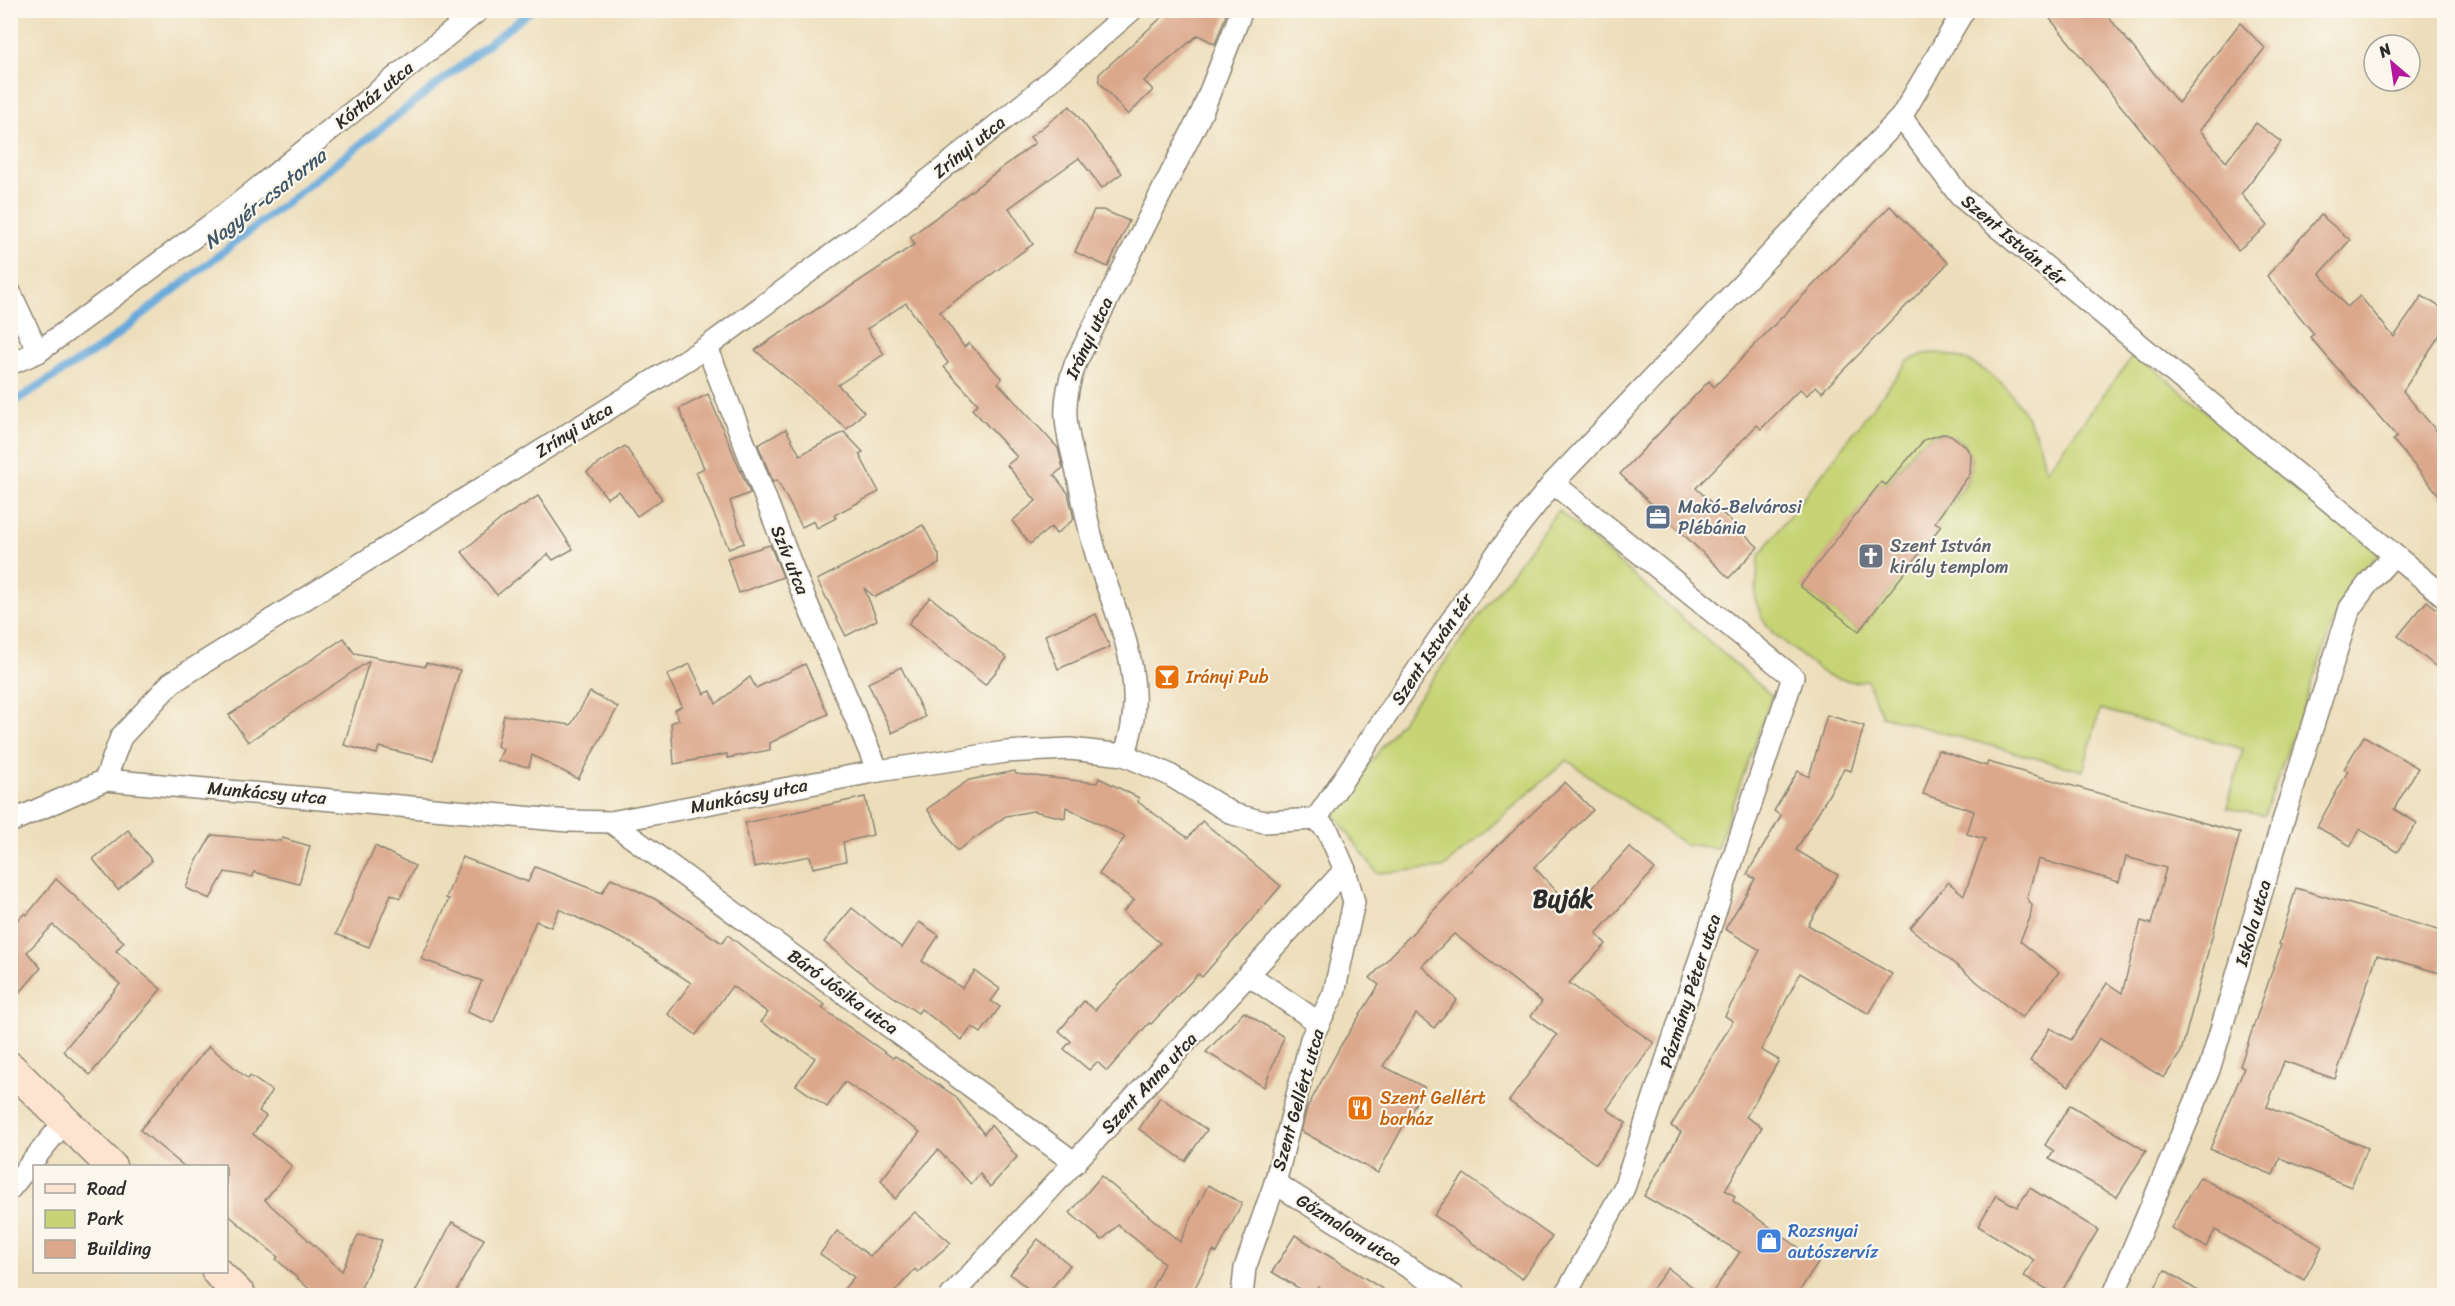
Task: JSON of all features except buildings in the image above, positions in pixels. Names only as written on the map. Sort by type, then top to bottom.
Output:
[{"type":"main road","points":[[10,1067],[109,1165]]},
{"type":"main road","points":[[218,1273],[241,1296]]},
{"type":"street","name":"Kórház utca","points":[[10,364],[38,352],[228,212],[479,10]]},
{"type":"street","name":"Zrínyi utca","points":[[105,780],[121,737],[171,683],[707,347],[871,226],[1027,101],[1132,10]]},
{"type":"street","name":"Irányi utca","points":[[1124,754],[1136,714],[1130,655],[1096,554],[1066,433],[1064,401],[1076,362],[1202,111],[1242,10]]},
{"type":"street","points":[[1901,117],[1964,10]]},
{"type":"street","name":"Szent István tér","points":[[1316,819],[1498,552],[1553,483],[1901,117],[1960,196],[2445,596]]},
{"type":"street","points":[[10,292],[38,352]]},
{"type":"street","name":"Szív utca","points":[[707,347],[798,582],[878,771]]},
{"type":"street","name":"Pázmány Péter utca","points":[[1553,483],[1793,677],[1624,1188],[1565,1296]]},
{"type":"street","name":"Iskola utca","points":[[2113,1296],[2209,1070],[2277,840],[2350,608],[2370,581],[2394,555]]},
{"type":"street","name":"Munkácsy utca","points":[[105,780],[569,821],[611,822],[878,771],[1006,752],[1070,749],[1124,754],[1168,774],[1233,814],[1264,822],[1316,819]]},
{"type":"street","points":[[10,822],[105,780]]},
{"type":"street","points":[[1316,819],[1328,831],[1345,870]]},
{"type":"street","name":"Báró Jósika utca","points":[[611,822],[1075,1163]]},
{"type":"street","name":"Szent Anna utca","points":[[951,1296],[1345,870]]},
{"type":"street","name":"Szent Gellért utca","points":[[1242,1296],[1245,1268],[1275,1183],[1311,1039],[1334,993],[1354,902],[1345,870]]},
{"type":"street","points":[[1249,975],[1319,1023]]},
{"type":"street","points":[[10,1189],[65,1121]]},
{"type":"street","name":"Gőzmalom utca","points":[[1275,1183],[1454,1296]]},
{"type":"street","points":[[1230,1296],[1245,1268]]},
{"type":"shaded area","points":[[1988,762],[2240,833],[2181,1051],[2157,1095],[2090,1052],[2076,1075],[2045,1071],[1904,939],[1948,882],[1967,834]]},
{"type":"green space","points":[[1938,353],[1956,356],[1987,372],[2001,384],[2024,412],[2032,427],[2046,471],[2135,353],[2379,553],[2341,601],[2264,816],[2227,808],[2243,749],[2100,709],[2083,771],[1882,716],[1867,680],[1854,682],[1827,676],[1773,633],[1762,618],[1755,599],[1759,556],[1908,361],[1924,354]],"holes":[[[1942,434],[1954,437],[1967,448],[1972,461],[1971,471],[1962,490],[1935,522],[1941,526],[1859,631],[1801,586],[1881,482],[1886,485],[1917,446],[1932,435]]]},
{"type":"green space","points":[[1558,510],[1772,696],[1717,848],[1684,844],[1567,760],[1443,868],[1377,873],[1333,813]]},
{"type":"waterway","name":"Nagyér-csatorna","points":[[10,404],[100,348],[532,10]]},
{"type":"place","name":"Makó-Belvárosi Plébánia","points":[[1658,517]]},
{"type":"place","name":"Szent István király templom","points":[[1871,556]]},
{"type":"place","name":"Irányi Pub","points":[[1167,677]]},
{"type":"place","name":"Szent Gellért borház","points":[[1360,1108]]},
{"type":"place","name":"Rozsnyai autószervíz","points":[[1769,1241]]},
{"type":"district","name":"Buják","points":[[1563,899]]}]
